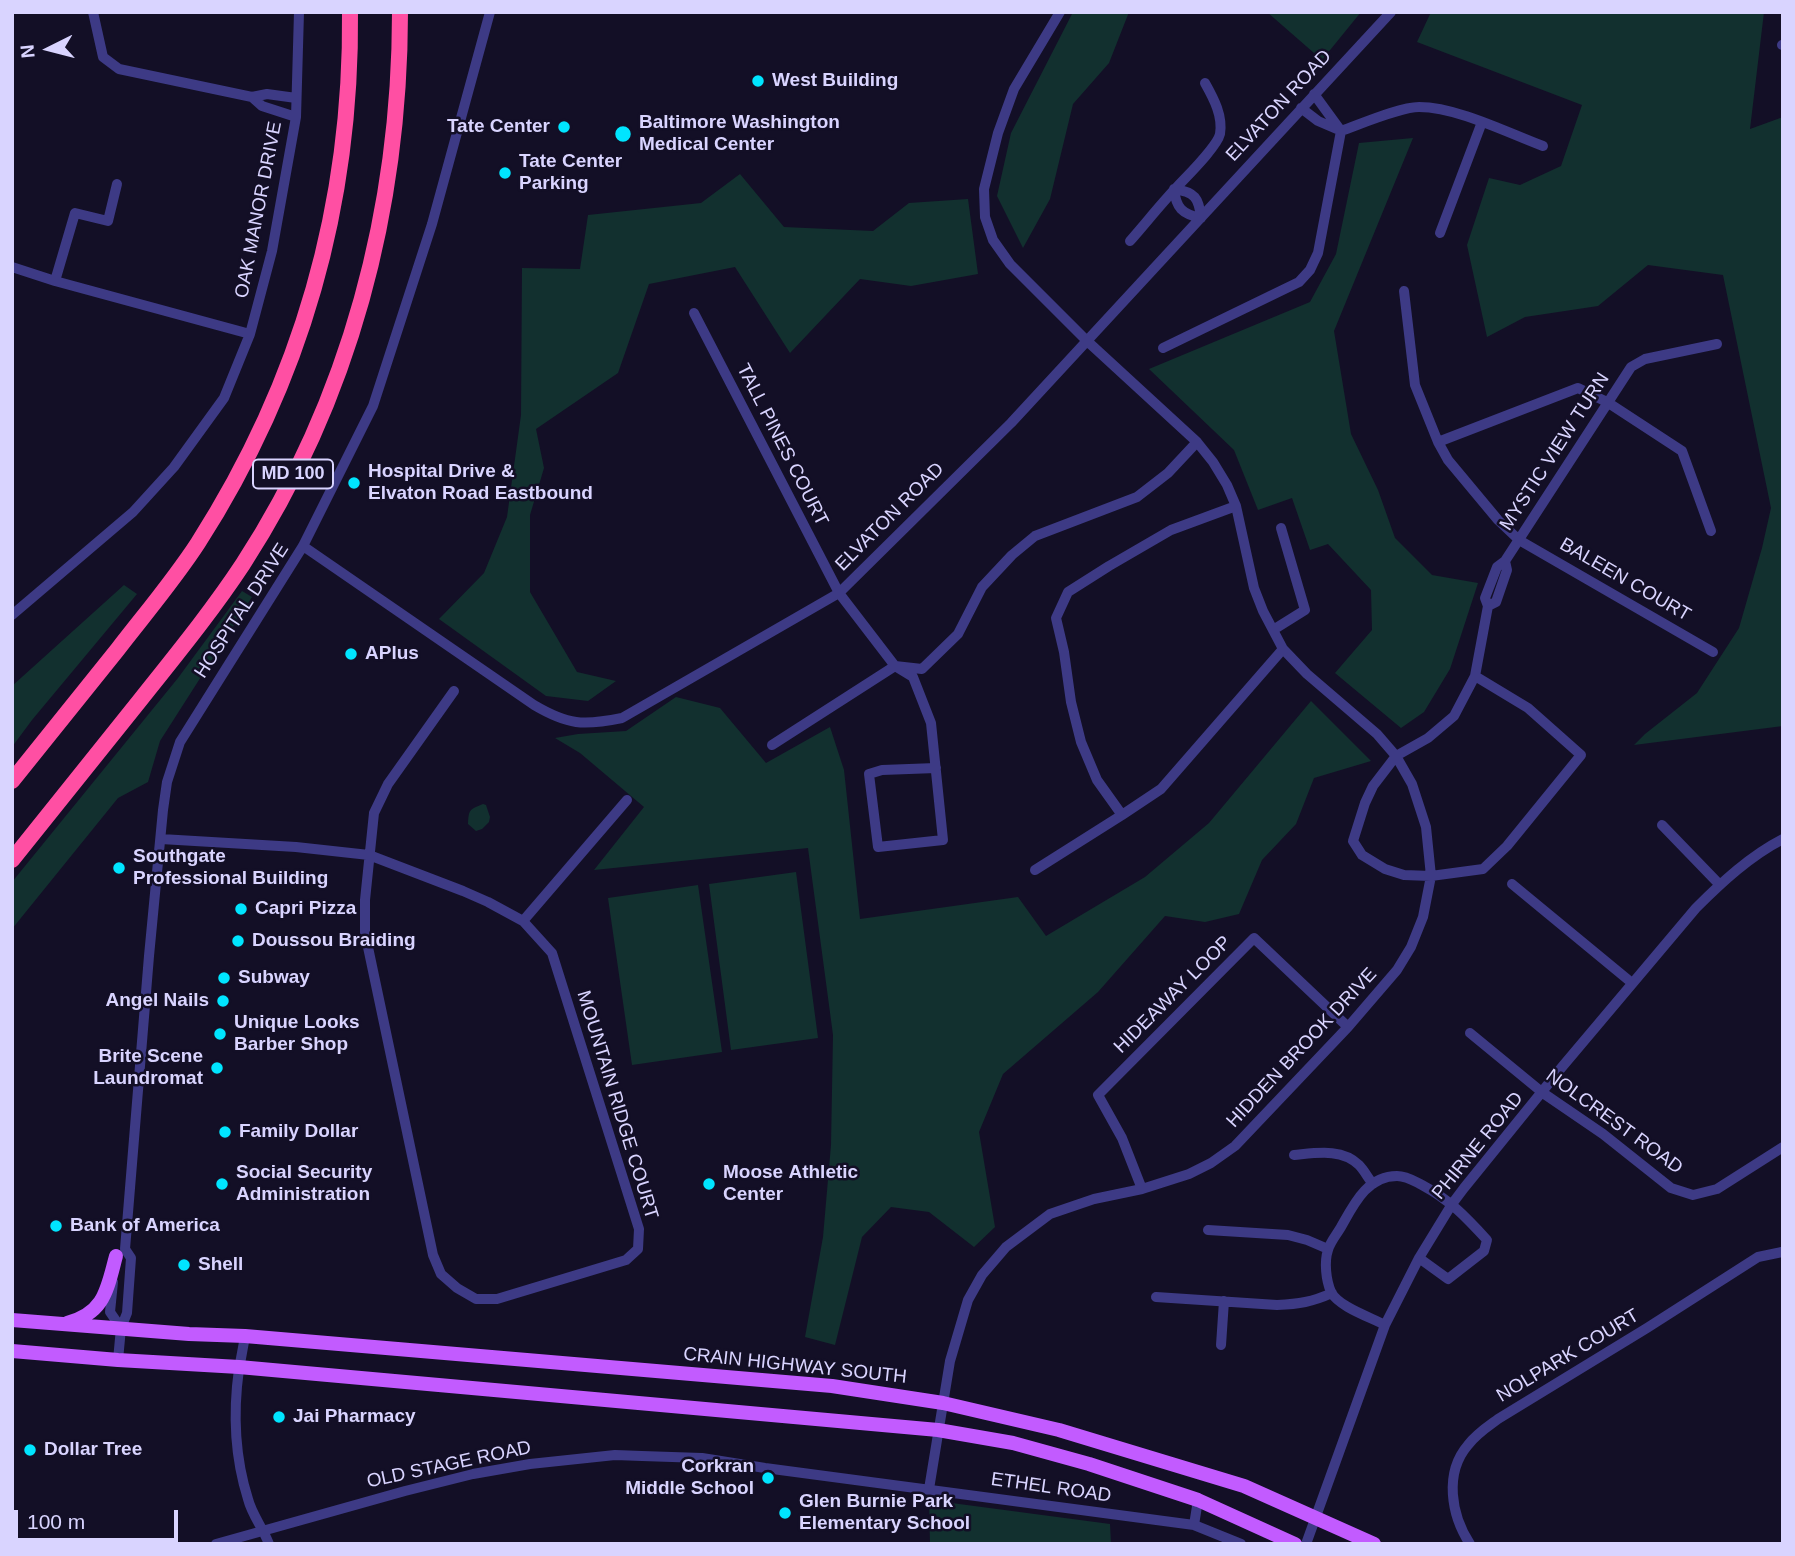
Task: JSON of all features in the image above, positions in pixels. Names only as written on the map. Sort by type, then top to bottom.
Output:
[{"type":"highway","name":"MD 100","points":[[12,781],[155,603],[197,545],[254,444],[279,392],[318,276],[336,198],[346,124],[351,41],[348,12]]},
{"type":"highway","name":"MD 100","points":[[12,860],[192,634],[242,565],[306,448],[350,340],[370,273],[384,204],[395,126],[400,12]]},
{"type":"main road","points":[[64,1324],[77,1320],[99,1303],[106,1294],[121,1252]]},
{"type":"main road","name":"CRAIN HIGHWAY SOUTH","points":[[12,1320],[244,1336],[819,1385],[943,1403],[1059,1430],[1244,1486],[1374,1544]]},
{"type":"main road","points":[[12,1350],[239,1367],[938,1430],[1013,1443],[1089,1464],[1198,1500],[1294,1544]]},
{"type":"street","points":[[93,12],[100,51],[119,69],[252,97],[267,94],[296,98]]},
{"type":"street","name":"OAK MANOR DRIVE","points":[[12,615],[133,512],[174,467],[224,398],[250,334],[272,251],[296,117],[299,12]]},
{"type":"street","name":"HOSPITAL DRIVE","points":[[121,1328],[110,1312],[121,1252],[167,782],[180,742],[303,547],[373,406],[432,224],[490,12]]},
{"type":"street","name":"HIDDEN BROOK DRIVE","points":[[929,1489],[950,1362],[968,1300],[982,1275],[1006,1247],[1050,1214],[1094,1199],[1189,1174],[1235,1146],[1398,970],[1423,917],[1431,876],[1426,827],[1412,784],[1396,756],[1377,734],[1307,674],[1283,649],[1254,588],[1236,506],[1213,462],[1198,442],[1086,340],[1010,264],[993,240],[985,217],[984,189],[999,133],[1014,89],[1060,12]]},
{"type":"street","name":"ELVATON ROAD","points":[[303,547],[554,717],[579,723],[622,718],[839,593],[1010,423],[1391,12]]},
{"type":"street","points":[[1130,241],[1220,136],[1216,103],[1205,83]]},
{"type":"street","points":[[1163,348],[1299,282],[1310,270],[1318,253],[1341,131],[1314,94]]},
{"type":"street","points":[[252,97],[262,106],[296,117]]},
{"type":"street","points":[[1301,108],[1318,121],[1341,131],[1417,107],[1457,114],[1543,146]]},
{"type":"street","points":[[1440,233],[1482,122]]},
{"type":"street","points":[[55,281],[75,213],[108,221],[117,184]]},
{"type":"street","points":[[1174,189],[1188,191],[1199,202],[1200,218],[1187,215],[1176,202],[1174,189]]},
{"type":"street","points":[[12,267],[250,334]]},
{"type":"street","name":"BALEEN COURT","points":[[1404,290],[1415,385],[1438,442],[1448,460],[1498,520],[1519,540],[1713,652]]},
{"type":"street","name":"TALL PINES COURT","points":[[694,313],[839,593],[895,666],[913,677],[932,723],[943,840],[878,847],[869,774],[882,770],[936,768]]},
{"type":"street","name":"MYSTIC VIEW TURN","points":[[1396,756],[1428,738],[1454,716],[1475,676],[1488,607],[1485,598],[1497,568],[1519,540],[1631,367],[1646,359],[1717,344]]},
{"type":"street","points":[[1438,442],[1577,388],[1607,402],[1682,451],[1711,531]]},
{"type":"street","points":[[772,745],[895,666],[922,669],[958,634],[982,587],[1012,555],[1035,536],[1138,497],[1168,473],[1198,442]]},
{"type":"street","points":[[1122,815],[1097,780],[1080,742],[1056,618],[1068,592],[1109,566],[1171,530],[1236,506]]},
{"type":"street","points":[[1273,630],[1304,610],[1281,528]]},
{"type":"street","points":[[1035,870],[1161,789],[1283,649]]},
{"type":"street","points":[[1396,756],[1373,786],[1365,803],[1353,841],[1362,855],[1385,869],[1404,875],[1431,876],[1483,869],[1507,846],[1581,755],[1528,708],[1475,676]]},
{"type":"street","name":"MOUNTAIN RIDGE COURT","points":[[161,839],[296,847],[369,855],[463,891],[523,921],[552,953],[639,1228],[638,1249],[626,1261],[497,1299],[476,1298],[457,1288],[441,1274],[433,1255],[365,933],[369,855],[374,813],[388,784],[454,691]]},
{"type":"street","points":[[523,921],[627,800]]},
{"type":"street","points":[[1662,825],[1719,884]]},
{"type":"street","name":"PHIRNE ROAD","points":[[1306,1544],[1385,1325],[1419,1258],[1452,1204],[1696,908],[1737,869],[1783,839]]},
{"type":"street","points":[[1512,884],[1632,983]]},
{"type":"street","name":"HIDEAWAY LOOP","points":[[1142,1188],[1122,1138],[1098,1095],[1254,938],[1348,1027]]},
{"type":"street","name":"NOLCREST ROAD","points":[[1471,1033],[1543,1093],[1603,1133],[1671,1188],[1693,1195],[1717,1189],[1783,1147]]},
{"type":"street","points":[[1294,1156],[1334,1153],[1344,1156],[1359,1164],[1373,1184]]},
{"type":"street","points":[[1385,1325],[1336,1299],[1326,1267],[1328,1249],[1357,1198],[1373,1184],[1398,1176],[1410,1178],[1443,1196],[1487,1240],[1484,1251],[1448,1279],[1419,1258]]},
{"type":"street","points":[[1208,1230],[1288,1235],[1328,1249]]},
{"type":"street","name":"HOSPITAL DRIVE","points":[[118,1360],[121,1328],[127,1313],[131,1258],[121,1252]]},
{"type":"street","name":"NOLPARK COURT","points":[[1470,1544],[1461,1531],[1452,1493],[1459,1459],[1466,1446],[1480,1432],[1758,1257],[1782,1252]]},
{"type":"street","points":[[1156,1297],[1277,1305],[1314,1301],[1332,1293]]},
{"type":"street","points":[[1222,1345],[1224,1301]]},
{"type":"street","points":[[244,1336],[236,1399],[237,1443],[248,1502],[269,1544]]},
{"type":"street","name":"OLD STAGE ROAD","points":[[216,1544],[473,1474],[530,1464],[615,1455],[702,1458],[903,1485]]},
{"type":"street","name":"ETHEL ROAD","points":[[903,1485],[1194,1525],[1241,1544]]},
{"type":"street","points":[[1194,1525],[1198,1500]]},
{"type":"green space","points":[[1073,12],[1129,12],[1109,63],[1073,104],[1050,199],[1023,248],[997,196],[1011,133]]},
{"type":"green space","points":[[1267,12],[1361,12],[1322,60]]},
{"type":"green space","points":[[1431,12],[1764,12],[1750,129],[1783,117],[1783,726],[1634,745],[1697,693],[1739,628],[1771,508],[1723,275],[1648,265],[1598,306],[1525,317],[1487,337],[1467,245],[1489,178],[1520,185],[1561,166],[1582,105],[1417,42]]},
{"type":"green space","points":[[1413,138],[1334,331],[1351,434],[1378,490],[1395,538],[1432,575],[1478,583],[1450,669],[1424,712],[1401,728],[1335,673],[1372,630],[1371,590],[1328,544],[1310,550],[1292,498],[1258,510],[1234,450],[1149,369],[1310,302],[1336,254],[1359,143]]},
{"type":"green space","points":[[740,174],[784,227],[873,231],[909,203],[968,199],[978,274],[911,286],[860,279],[790,353],[735,267],[649,284],[618,373],[536,429],[544,468],[530,515],[530,592],[577,672],[616,681],[588,701],[546,696],[439,619],[484,573],[507,517],[521,415],[522,268],[580,269],[588,215],[701,203]]},
{"type":"green space","points":[[124,585],[137,594],[12,747],[12,686]]},
{"type":"green space","points":[[242,591],[252,597],[160,741],[148,782],[118,798],[12,929],[12,882],[178,678]]},
{"type":"green space","points":[[676,697],[720,708],[766,763],[830,727],[844,770],[860,919],[1018,897],[1046,936],[1145,877],[1209,823],[1311,701],[1371,761],[1314,778],[1296,824],[1262,860],[1239,914],[1205,922],[1165,916],[1098,992],[1003,1074],[979,1132],[995,1227],[974,1247],[929,1212],[891,1207],[862,1237],[835,1345],[805,1337],[823,1237],[831,1145],[833,1035],[808,848],[594,870],[644,807],[580,753],[555,738],[626,731]]},
{"type":"green space","points":[[483,804],[486,805],[490,817],[489,822],[476,831],[468,824],[469,813]]},
{"type":"green space","points":[[796,872],[818,1038],[731,1050],[709,884]]},
{"type":"green space","points":[[698,885],[722,1052],[632,1065],[608,898]]},
{"type":"green space","points":[[929,1500],[1110,1524],[1111,1544],[930,1544]]},
{"type":"place","name":"West Building","points":[[758,81]]},
{"type":"place","name":"Tate Center","points":[[564,127]]},
{"type":"place","name":"Baltimore Washington Medical Center","points":[[623,134]]},
{"type":"place","name":"Tate Center Parking","points":[[505,173]]},
{"type":"place","name":"Hospital Drive & Elvaton Road Eastbound","points":[[354,483]]},
{"type":"place","name":"APlus","points":[[351,654]]},
{"type":"place","name":"Southgate Professional Building","points":[[119,868]]},
{"type":"place","name":"Capri Pizza","points":[[241,909]]},
{"type":"place","name":"Doussou Braiding","points":[[238,941]]},
{"type":"place","name":"Subway","points":[[224,978]]},
{"type":"place","name":"Angel Nails","points":[[223,1001]]},
{"type":"place","name":"Unique Looks Barber Shop","points":[[220,1034]]},
{"type":"place","name":"Brite Scene Laundromat","points":[[217,1068]]},
{"type":"place","name":"Family Dollar","points":[[225,1132]]},
{"type":"place","name":"Social Security Administration","points":[[222,1184]]},
{"type":"place","name":"Moose Athletic Center","points":[[709,1184]]},
{"type":"place","name":"Bank of America","points":[[56,1226]]},
{"type":"place","name":"Shell","points":[[184,1265]]},
{"type":"place","name":"Jai Pharmacy","points":[[279,1417]]},
{"type":"place","name":"Dollar Tree","points":[[30,1450]]},
{"type":"place","name":"Corkran Middle School","points":[[768,1478]]},
{"type":"place","name":"Glen Burnie Park Elementary School","points":[[785,1513]]}]
